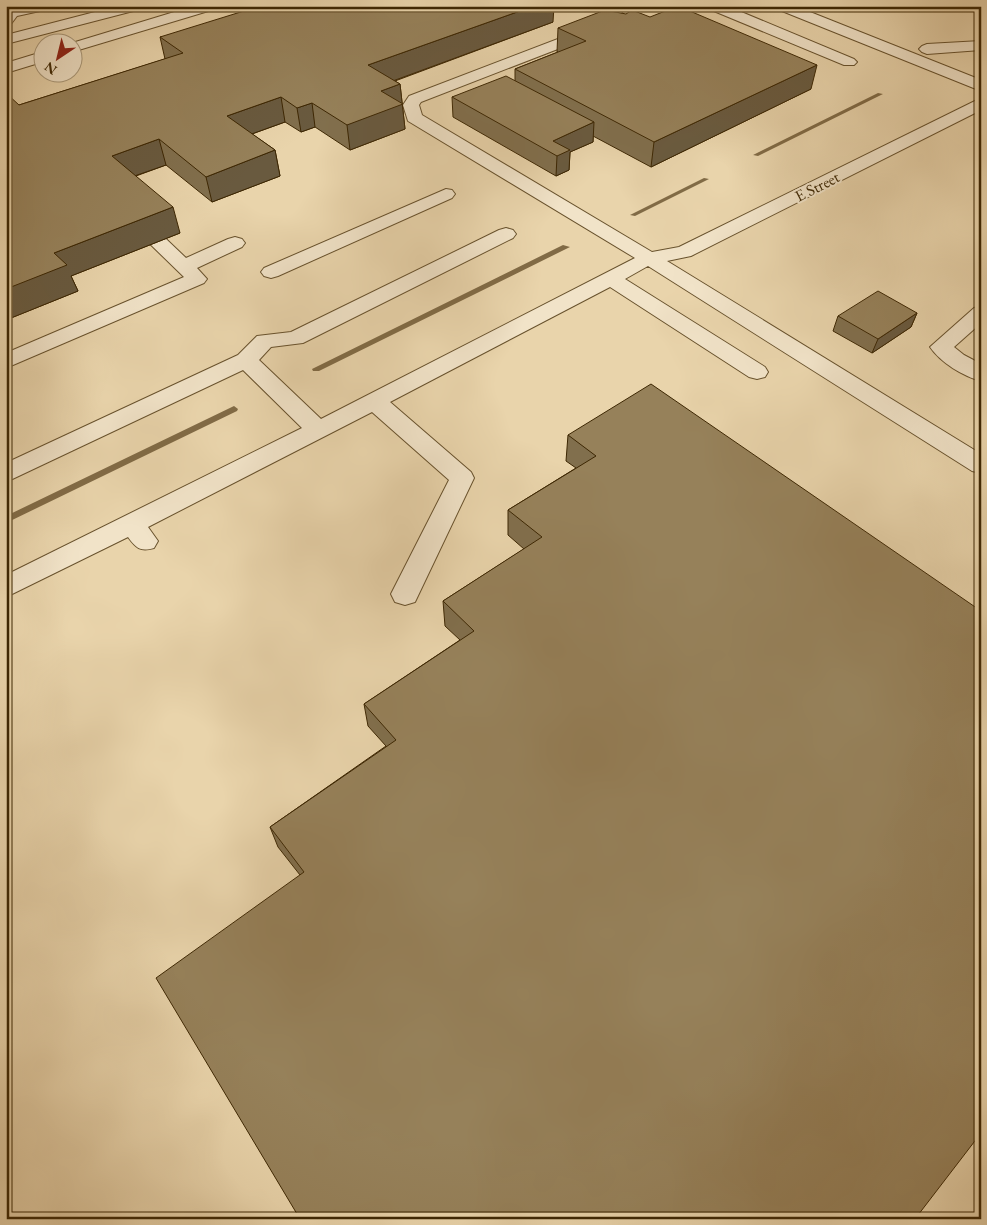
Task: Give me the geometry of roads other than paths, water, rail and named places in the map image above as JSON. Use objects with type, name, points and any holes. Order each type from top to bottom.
[{"type":"street","points":[[6,21],[12,13],[44,6]]},
{"type":"street","points":[[6,40],[136,6]]},
{"type":"street","points":[[82,45],[210,6]]},
{"type":"street","points":[[624,6],[617,9],[604,23],[588,32],[415,99],[411,106],[414,117],[649,258],[981,465]]},
{"type":"street","points":[[714,6],[849,62]]},
{"type":"street","points":[[782,6],[981,86]]},
{"type":"street","points":[[821,6],[981,71]]},
{"type":"street","points":[[926,49],[981,45]]},
{"type":"street","points":[[6,68],[32,60]]},
{"type":"street","name":"E Street","points":[[6,587],[62,573],[278,458],[318,430],[649,258],[684,252],[981,103]]},
{"type":"street","points":[[271,272],[446,194]]},
{"type":"street","points":[[6,473],[246,360],[265,341],[295,338],[506,234]]},
{"type":"street","points":[[6,361],[197,279],[158,242]]},
{"type":"street","points":[[184,266],[236,243]]},
{"type":"street","points":[[610,278],[757,372]]},
{"type":"street","points":[[981,312],[940,347],[956,360],[981,374]]},
{"type":"street","points":[[246,360],[318,430]]},
{"type":"street","points":[[374,401],[462,478],[405,594]]},
{"type":"waterway","points":[[756,155],[880,94]]},
{"type":"waterway","points":[[633,215],[706,179]]},
{"type":"waterway","points":[[316,369],[566,247]]},
{"type":"waterway","points":[[6,520],[234,409]]}]
